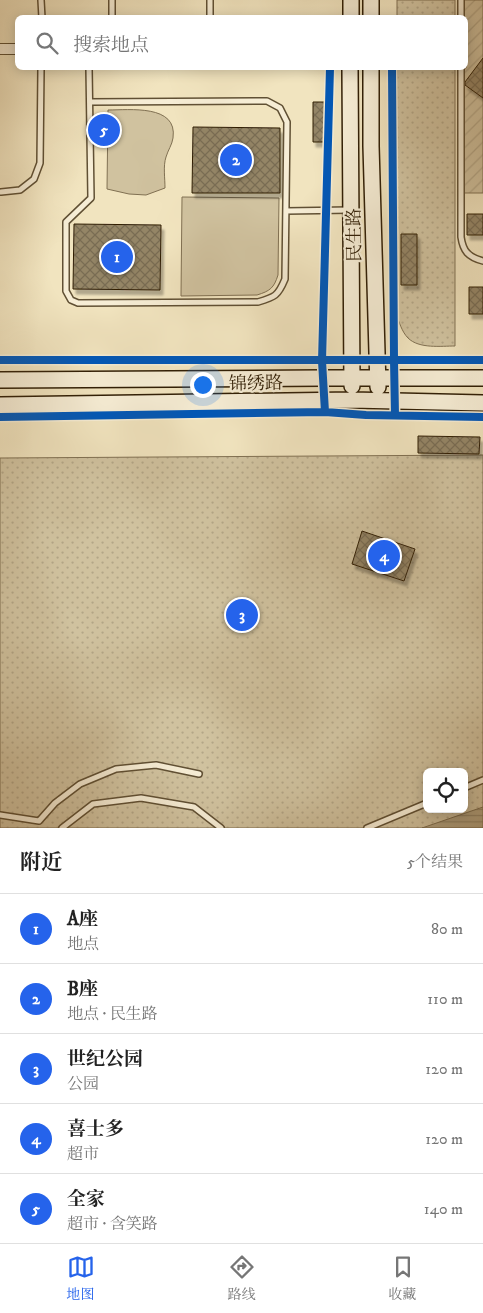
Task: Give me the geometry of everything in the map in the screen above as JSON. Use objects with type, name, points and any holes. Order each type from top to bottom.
[{"type":"main road","points":[[351,0],[351,15]]},
{"type":"main road","points":[[371,0],[371,15]]},
{"type":"main road","name":"民生路","points":[[350,70],[352,400]]},
{"type":"main road","name":"民生路","points":[[371,70],[371,146],[378,401]]},
{"type":"main road","name":"锦绣路","points":[[0,380],[483,378]]},
{"type":"main road","name":"锦绣路","points":[[0,405],[352,400],[483,402]]},
{"type":"street","points":[[0,49],[15,49]]},
{"type":"lane","points":[[42,0],[42,15]]},
{"type":"lane","points":[[112,0],[112,15]]},
{"type":"lane","points":[[210,0],[210,15]]},
{"type":"lane","points":[[461,0],[461,15]]},
{"type":"lane","points":[[1,192],[20,190],[34,178],[40,163],[41,70]]},
{"type":"lane","points":[[89,70],[90,198],[66,222],[66,292],[71,300],[78,303],[258,302],[272,298],[280,291],[285,279],[287,122],[280,108],[268,101],[90,102]]},
{"type":"lane","points":[[461,70],[462,248],[471,257],[483,261]]},
{"type":"lane","points":[[286,210],[351,210]]},
{"type":"lane","points":[[0,815],[39,821],[55,803],[80,784],[116,769],[156,765],[199,774]]},
{"type":"lane","points":[[468,786],[483,780]]},
{"type":"lane","points":[[62,828],[93,804],[141,798],[194,807],[221,828]]},
{"type":"lane","points":[[367,828],[423,805]]},
{"type":"shaded area","points":[[397,0],[455,0],[455,15],[397,15]]},
{"type":"shaded area","points":[[461,0],[483,0],[483,193],[461,193],[461,70],[468,70],[468,15],[461,15]]},
{"type":"shaded area","points":[[397,70],[455,70],[455,346],[430,346],[413,342],[404,333],[396,313]]},
{"type":"shaded area","points":[[108,110],[150,111],[168,119],[173,127],[173,138],[165,161],[165,188],[146,195],[129,194],[107,189]]},
{"type":"shaded area","points":[[182,197],[279,198],[278,275],[271,288],[257,295],[181,296]]},
{"type":"shaded area","points":[[483,455],[483,828],[0,828],[0,458]]},
{"type":"shaded area","points":[[483,807],[483,828],[422,828],[468,813]]},
{"type":"building","points":[[483,58],[483,98],[465,85],[465,82]]},
{"type":"building","points":[[313,102],[326,102],[326,142],[313,142]]},
{"type":"building","points":[[193,127],[280,128],[280,193],[192,193]]},
{"type":"building","points":[[467,214],[483,214],[483,235],[467,235]]},
{"type":"building","points":[[74,224],[161,225],[160,290],[73,289]]},
{"type":"building","points":[[401,234],[417,234],[417,285],[401,285]]},
{"type":"building","points":[[469,287],[483,287],[483,314],[469,314]]},
{"type":"building","points":[[418,436],[480,437],[479,454],[418,453]]},
{"type":"building","points":[[362,531],[415,549],[404,581],[352,564]]},
{"type":"cycle path","points":[[325,412],[322,361],[330,70]]},
{"type":"cycle path","points":[[392,70],[395,415]]},
{"type":"cycle path","points":[[0,360],[483,360]]},
{"type":"cycle path","points":[[0,417],[325,412],[366,415],[483,417]]},
{"type":"place","name":"全家","points":[[104,130]]},
{"type":"place","name":"B座","points":[[236,160]]},
{"type":"place","name":"A座","points":[[117,257]]},
{"type":"place","name":"喜士多","points":[[384,556]]},
{"type":"place","name":"世纪公园","points":[[242,615]]}]
